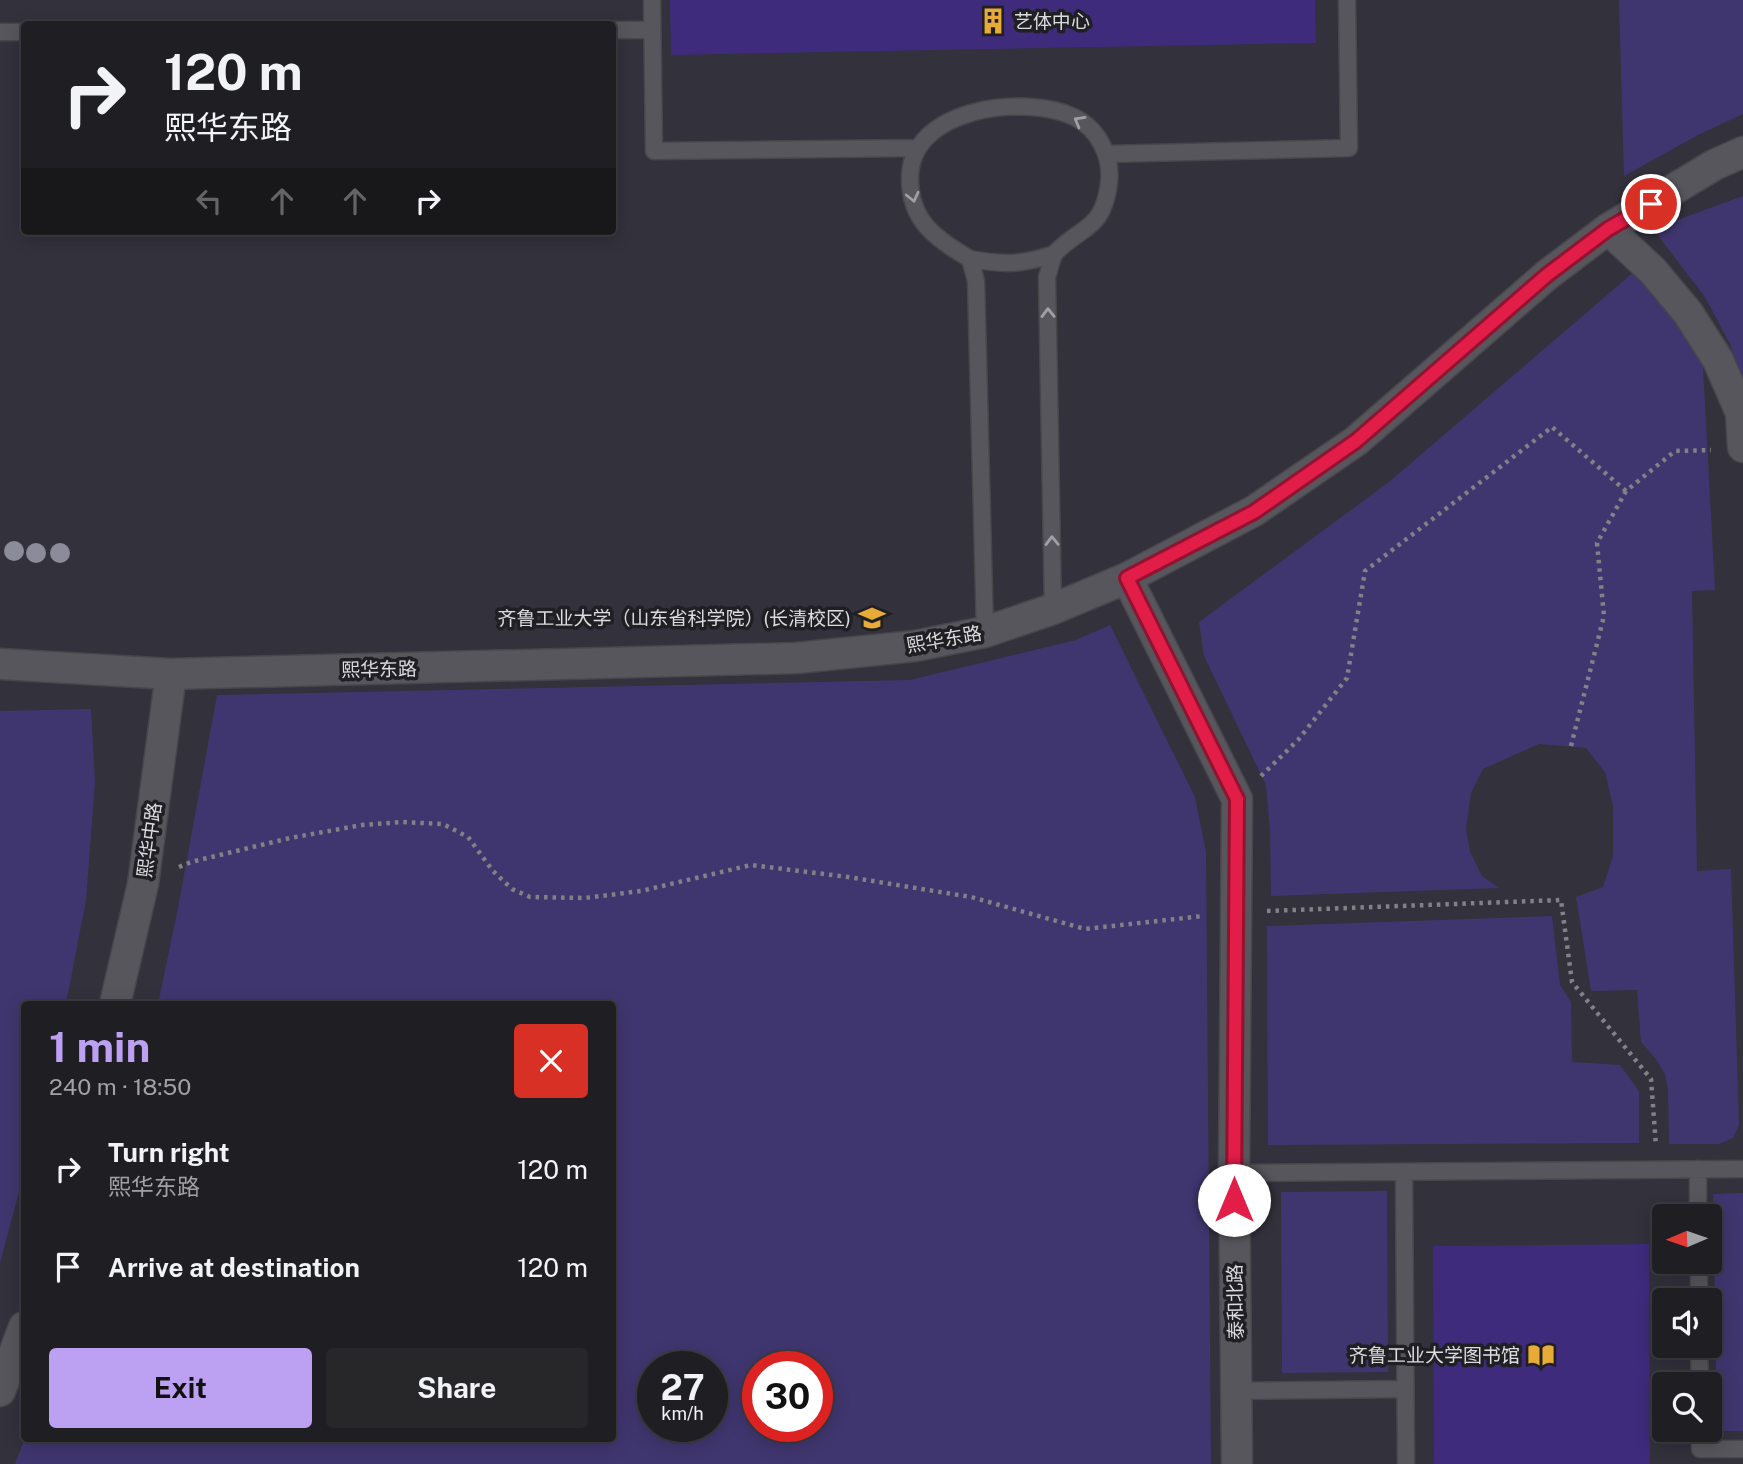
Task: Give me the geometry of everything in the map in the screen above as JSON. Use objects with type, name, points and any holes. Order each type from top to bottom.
[{"type":"street","name":"熙华东路","points":[[0,664],[171,674],[797,658],[915,646],[985,632],[1053,609],[1127,578],[1254,512],[1356,441],[1547,275],[1608,229],[1714,165],[1743,152]]},
{"type":"street","points":[[1608,229],[1662,281],[1688,313],[1718,360],[1741,413],[1729,448]]},
{"type":"street","name":"泰和北路","points":[[1127,578],[1237,799],[1234,1173],[1237,1464]]},
{"type":"street","name":"熙华中路","points":[[116,1001],[143,884],[171,674]]},
{"type":"street","points":[[0,1391],[21,1335]]},
{"type":"lane","points":[[652,0],[654,151],[917,148]]},
{"type":"lane","points":[[1106,154],[1349,148],[1347,0]]},
{"type":"lane","points":[[616,30],[652,30]]},
{"type":"lane","points":[[0,33],[21,32]]},
{"type":"lane","points":[[1027,107],[1074,117],[1092,129],[1104,146],[1106,154],[1110,181],[1105,205],[1092,225],[1054,254],[1026,263],[998,264],[970,259],[942,242],[919,219],[910,194],[910,169],[917,148],[932,132],[949,120],[977,110],[1027,107]]},
{"type":"lane","points":[[1053,609],[1048,277],[1054,254]]},
{"type":"lane","points":[[970,259],[976,281],[985,632]]},
{"type":"lane","points":[[1698,1169],[1698,1204]]},
{"type":"lane","points":[[1234,1173],[1743,1169]]},
{"type":"lane","points":[[1404,1172],[1406,1464]]},
{"type":"lane","points":[[1236,1391],[1405,1390]]},
{"type":"lane","points":[[1700,1442],[1700,1449],[1743,1449]]},
{"type":"path","points":[[1237,799],[1298,740],[1347,678],[1365,571],[1552,427],[1626,491]]},
{"type":"path","points":[[1571,746],[1604,616],[1597,543],[1626,491],[1675,451],[1729,448]]},
{"type":"path","points":[[143,884],[191,862],[290,838],[402,821],[443,824],[468,837],[512,889],[530,897],[585,898],[641,891],[751,864],[971,897],[1085,929],[1236,912],[1561,900],[1572,982],[1651,1079],[1658,1169]]},
{"type":"shaded area","name":"齐鲁工业大学（山东省科学院）(长清校区)","points":[[0,0],[1743,0],[1743,1464],[0,1464]]},
{"type":"shaded area","points":[[1619,0],[1743,0],[1743,114],[1698,135],[1624,176]]},
{"type":"shaded area","points":[[1743,196],[1743,382],[1730,344],[1705,297],[1653,229]]},
{"type":"shaded area","points":[[1635,271],[1702,349],[1715,590],[1692,591],[1697,871],[1731,869],[1739,1125],[1733,1138],[1719,1144],[1669,1144],[1665,1074],[1641,1042],[1637,990],[1591,991],[1576,897],[1603,887],[1613,856],[1613,806],[1605,772],[1586,748],[1539,744],[1483,769],[1471,793],[1466,829],[1470,852],[1482,876],[1499,888],[1271,896],[1266,785],[1204,656],[1199,622],[1389,482]]},
{"type":"shaded area","points":[[1110,625],[1195,797],[1206,852],[1211,1464],[15,1464],[23,1442],[616,1442],[616,1001],[159,1001],[217,695],[910,680],[1076,640]]},
{"type":"shaded area","points":[[91,709],[95,782],[86,900],[67,1001],[21,1001],[21,1184],[0,1263],[0,711]]},
{"type":"shaded area","points":[[1552,916],[1560,985],[1571,1002],[1572,1062],[1620,1065],[1639,1091],[1639,1143],[1268,1145],[1267,926]]},
{"type":"shaded area","points":[[1387,1191],[1388,1372],[1282,1373],[1281,1192]]},
{"type":"shaded area","points":[[1743,1193],[1743,1431],[1722,1431],[1722,1372],[1716,1372],[1716,1358],[1722,1358],[1722,1288],[1715,1288],[1714,1274],[1722,1274],[1722,1204],[1713,1204],[1713,1194]]},
{"type":"building","name":"艺体中心","points":[[670,0],[1315,0],[1316,43],[671,55]]},
{"type":"building","name":"齐鲁工业大学图书馆","points":[[1649,1244],[1650,1464],[1434,1464],[1433,1246]]},
{"type":"place","name":"艺体中心","points":[[993,21]]},
{"type":"place","name":"齐鲁工业大学（山东省科学院）(长清校区)","points":[[872,618]]},
{"type":"place","name":"齐鲁工业大学图书馆","points":[[1541,1355]]},
{"type":"route","points":[[1234,1200],[1237,799],[1127,578],[1254,512],[1356,441],[1547,275],[1608,229],[1651,204]]}]
